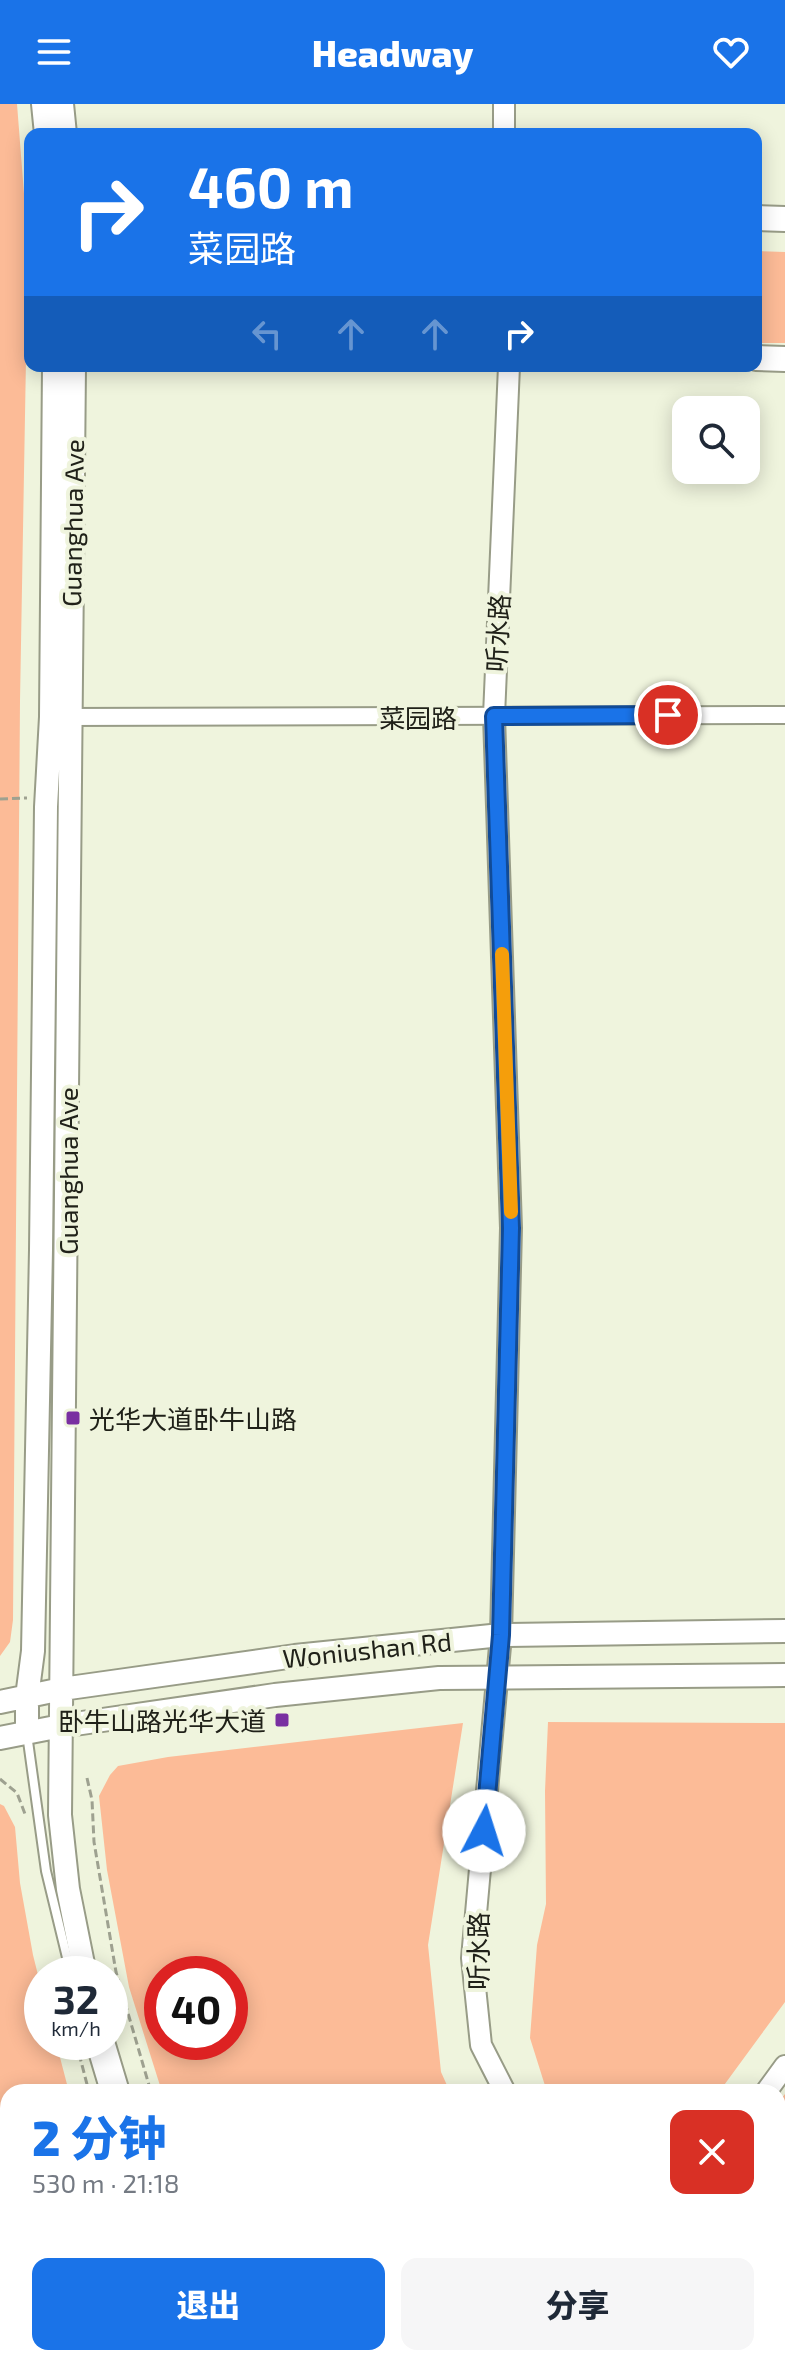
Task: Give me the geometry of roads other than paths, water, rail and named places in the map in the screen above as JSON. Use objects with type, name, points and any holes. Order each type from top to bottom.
[{"type":"main road","points":[[43,104],[45,128]]},
{"type":"main road","points":[[62,104],[64,128]]},
{"type":"main road","points":[[762,218],[785,219]]},
{"type":"main road","points":[[762,358],[785,359]]},
{"type":"main road","name":"Guanghua Ave","points":[[54,372],[60,717],[60,1815],[68,1889],[81,1956]]},
{"type":"main road","name":"Guanghua Ave","points":[[27,1733],[27,1697],[33,1651],[41,1266],[46,807],[60,717],[74,372]]},
{"type":"main road","name":"Woniushan Rd","points":[[0,1702],[62,1689],[295,1656],[501,1635],[785,1631]]},
{"type":"main road","points":[[0,1738],[61,1726],[275,1695],[439,1678],[785,1675]]},
{"type":"main road","points":[[108,2060],[116,2084]]},
{"type":"street","points":[[504,104],[504,128]]},
{"type":"street","name":"听水路","points":[[501,2084],[481,2045],[472,1958],[501,1635],[511,1228],[494,716],[509,372]]},
{"type":"street","name":"菜园路","points":[[60,717],[785,715]]},
{"type":"street","points":[[772,2084],[785,2066]]},
{"type":"lane","points":[[27,1733],[46,1871],[67,1956]]},
{"type":"lane","points":[[95,2060],[103,2084]]},
{"type":"place","name":"光华大道卧牛山路","points":[[73,1418]]},
{"type":"place","name":"卧牛山路光华大道","points":[[282,1720]]}]
